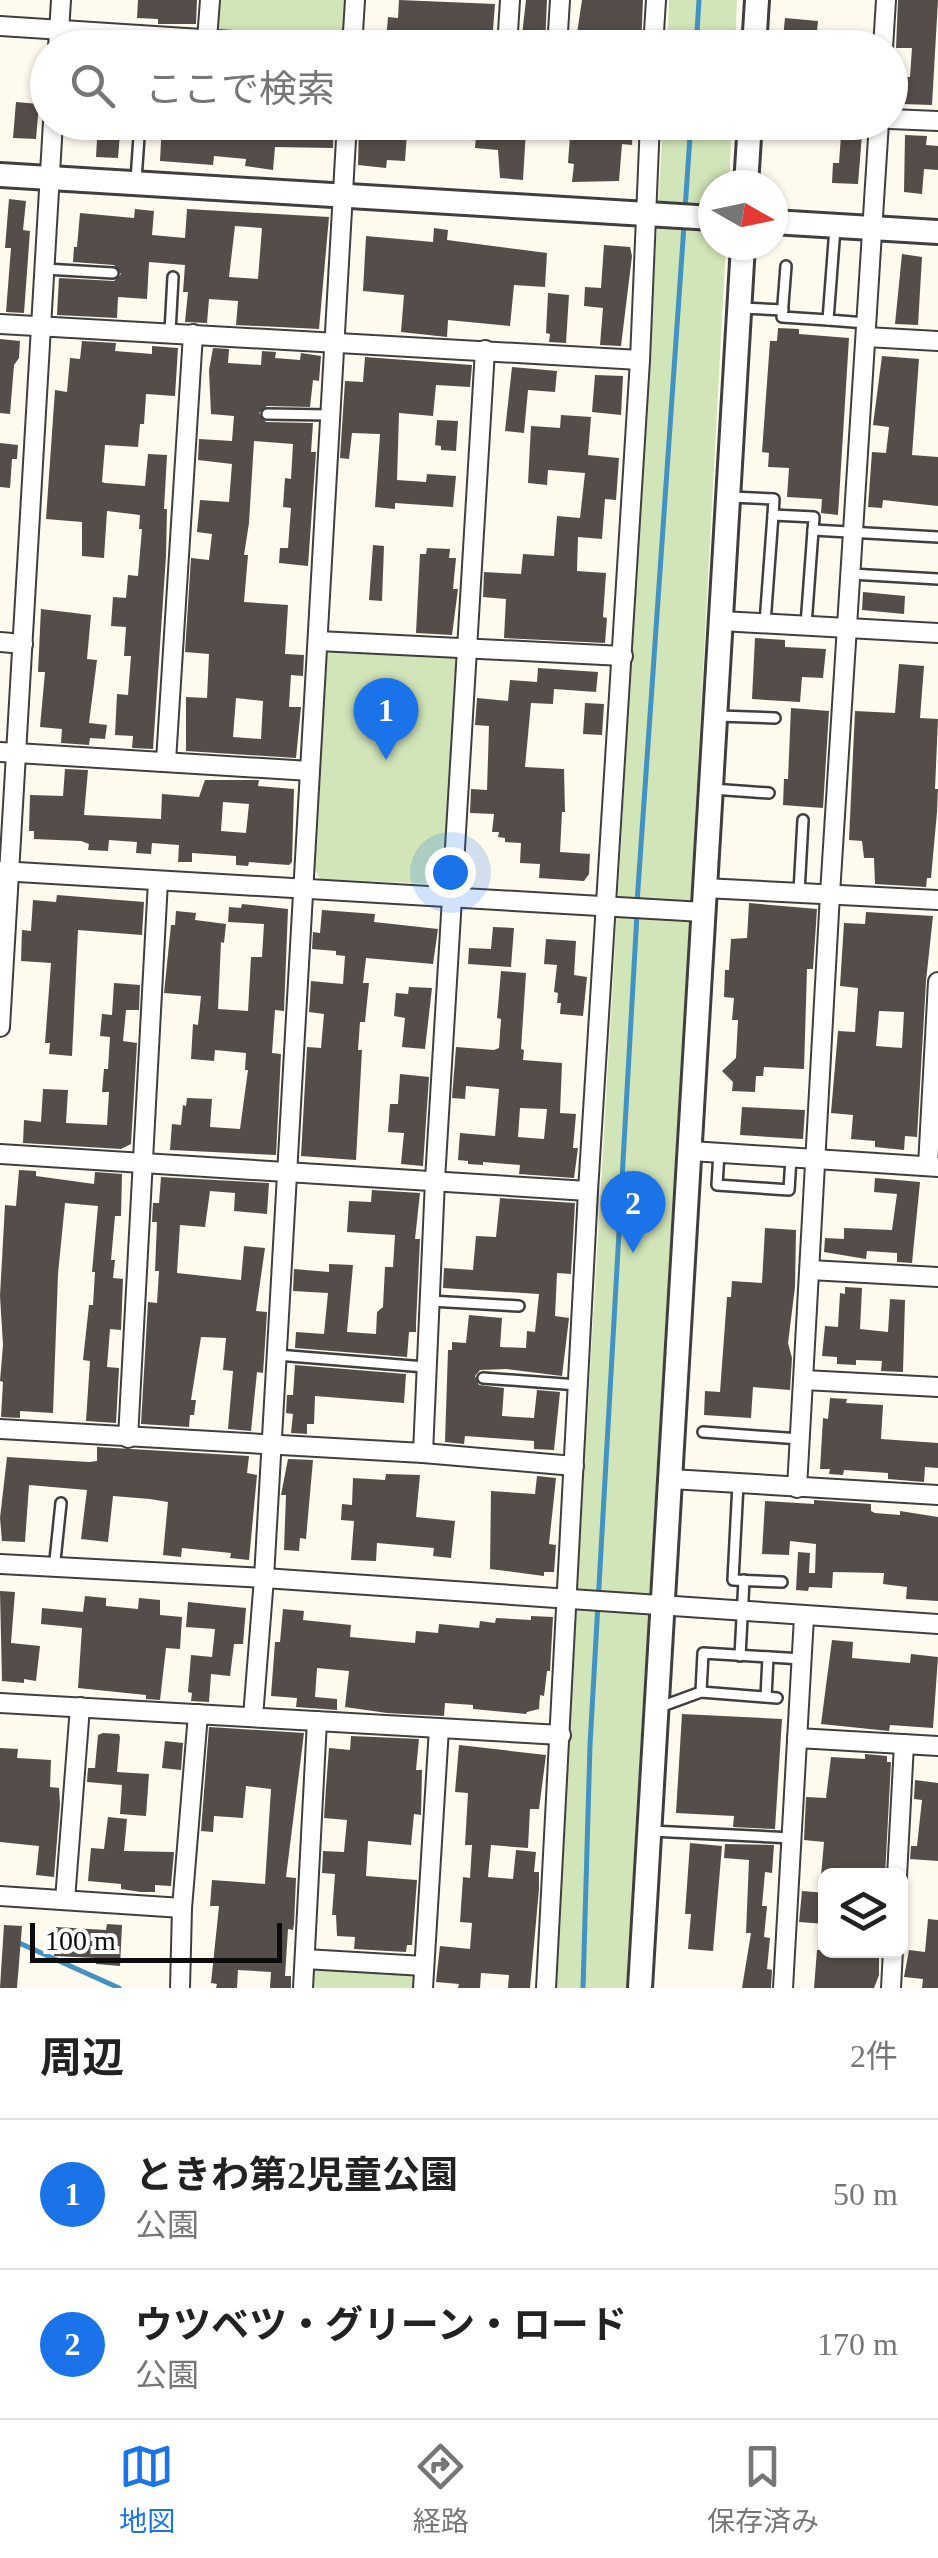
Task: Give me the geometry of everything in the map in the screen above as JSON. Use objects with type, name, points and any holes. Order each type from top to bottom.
[{"type":"street","points":[[59,30],[61,0]]},
{"type":"street","points":[[208,30],[210,0]]},
{"type":"street","points":[[353,30],[355,0]]},
{"type":"street","points":[[508,30],[510,0]]},
{"type":"street","points":[[558,30],[560,0]]},
{"type":"street","points":[[654,30],[656,0]]},
{"type":"street","points":[[755,30],[757,0]]},
{"type":"street","points":[[884,30],[886,0]]},
{"type":"street","points":[[0,26],[30,33]]},
{"type":"street","points":[[908,120],[938,121]]},
{"type":"street","points":[[0,1027],[8,753],[23,644],[52,140]]},
{"type":"street","points":[[253,1717],[346,140]]},
{"type":"street","points":[[546,1988],[650,140]]},
{"type":"street","points":[[747,170],[749,140]]},
{"type":"street","points":[[797,1488],[878,140]]},
{"type":"street","points":[[0,175],[698,217]]},
{"type":"street","points":[[788,223],[938,232]]},
{"type":"street","points":[[640,1988],[742,260]]},
{"type":"street","points":[[0,324],[640,360]]},
{"type":"street","points":[[866,330],[938,342]]},
{"type":"street","points":[[166,761],[192,334]]},
{"type":"street","points":[[422,1454],[485,350]]},
{"type":"street","points":[[721,621],[938,633]]},
{"type":"street","points":[[318,641],[623,656]]},
{"type":"street","points":[[0,642],[23,644]]},
{"type":"street","points":[[8,753],[310,770]]},
{"type":"street","points":[[4,871],[702,912]]},
{"type":"street","points":[[128,1438],[158,880]]},
{"type":"street","points":[[704,888],[938,900]]},
{"type":"street","points":[[691,1151],[933,1167],[938,982]]},
{"type":"street","points":[[0,1154],[588,1191]]},
{"type":"street","points":[[810,1270],[938,1276]]},
{"type":"street","points":[[804,1380],[938,1387]]},
{"type":"street","points":[[0,1430],[574,1466]]},
{"type":"street","points":[[671,1479],[938,1495]]},
{"type":"street","points":[[0,1564],[938,1624]]},
{"type":"street","points":[[783,1988],[804,1617]]},
{"type":"street","points":[[0,1703],[561,1734]]},
{"type":"street","points":[[65,1900],[80,1707]]},
{"type":"street","points":[[180,1988],[182,1908],[198,1714]]},
{"type":"street","points":[[303,1988],[317,1721]]},
{"type":"street","points":[[423,1988],[438,1728]]},
{"type":"street","points":[[797,1738],[938,1746]]},
{"type":"street","points":[[897,1868],[904,1744]]},
{"type":"street","points":[[0,1896],[182,1908]]},
{"type":"street","points":[[891,1988],[893,1958]]},
{"type":"street","points":[[305,1960],[424,1966]]},
{"type":"lane","points":[[136,183],[139,140]]},
{"type":"lane","points":[[828,320],[835,226]]},
{"type":"lane","points":[[786,266],[782,316],[828,320],[866,330]]},
{"type":"lane","points":[[45,269],[114,273]]},
{"type":"lane","points":[[170,332],[173,277]]},
{"type":"lane","points":[[740,308],[783,310]]},
{"type":"lane","points":[[267,414],[330,416]]},
{"type":"lane","points":[[728,496],[774,499],[765,623]]},
{"type":"lane","points":[[774,515],[814,517],[806,625]]},
{"type":"lane","points":[[813,530],[938,537]]},
{"type":"lane","points":[[850,574],[938,580]]},
{"type":"lane","points":[[715,716],[775,718]]},
{"type":"lane","points":[[710,789],[769,793]]},
{"type":"lane","points":[[799,893],[804,820]]},
{"type":"lane","points":[[719,1153],[717,1184],[789,1190],[792,1158]]},
{"type":"lane","points":[[430,1300],[519,1306]]},
{"type":"lane","points":[[276,1355],[426,1368]]},
{"type":"lane","points":[[483,1378],[578,1385]]},
{"type":"lane","points":[[703,1432],[800,1439]]},
{"type":"lane","points":[[738,1484],[733,1580],[782,1582]]},
{"type":"lane","points":[[54,1570],[60,1503]]},
{"type":"lane","points":[[740,1656],[744,1580]]},
{"type":"lane","points":[[700,1692],[703,1653],[802,1659]]},
{"type":"lane","points":[[766,1697],[768,1657]]},
{"type":"lane","points":[[658,1708],[700,1692],[777,1698]]},
{"type":"lane","points":[[651,1831],[792,1838]]},
{"type":"green space","points":[[215,0],[346,0],[344,30],[213,30]]},
{"type":"green space","points":[[669,0],[737,0],[736,30],[668,30]]},
{"type":"green space","points":[[662,140],[731,140],[730,170],[698,170],[698,260],[725,260],[626,1988],[554,1988]]},
{"type":"green space","points":[[323,650],[461,656],[445,875],[438,884],[320,879],[312,864]]},
{"type":"green space","points":[[316,1968],[416,1973],[415,1988],[308,1988],[308,1975]]},
{"type":"building","points":[[138,0],[197,0],[196,24],[158,24],[158,19],[137,18]]},
{"type":"building","points":[[399,0],[495,4],[493,30],[387,30],[388,17],[398,18]]},
{"type":"building","points":[[526,0],[547,0],[546,30],[523,30]]},
{"type":"building","points":[[582,0],[643,0],[642,30],[578,30]]},
{"type":"building","points":[[898,0],[938,0],[932,105],[908,104],[912,48],[908,48],[908,30],[897,30]]},
{"type":"building","points":[[785,18],[818,21],[817,30],[784,30]]},
{"type":"building","points":[[16,102],[30,103],[30,139],[13,138]]},
{"type":"building","points":[[908,135],[927,136],[926,145],[938,146],[938,170],[924,169],[922,194],[904,192],[905,140]]},
{"type":"building","points":[[97,140],[120,140],[118,158],[96,157]]},
{"type":"building","points":[[161,140],[333,140],[333,148],[275,147],[273,170],[245,166],[246,159],[214,156],[213,165],[160,161]]},
{"type":"building","points":[[359,140],[406,140],[405,161],[387,160],[386,168],[358,165]]},
{"type":"building","points":[[476,140],[525,140],[523,180],[500,178],[498,150],[475,148]]},
{"type":"building","points":[[570,140],[632,140],[632,145],[622,144],[619,181],[572,182],[574,164],[568,163]]},
{"type":"building","points":[[841,140],[862,140],[858,184],[832,183],[833,163],[839,163]]},
{"type":"building","points":[[9,199],[26,201],[23,230],[30,231],[24,313],[6,312],[11,248],[5,248]]},
{"type":"building","points":[[135,209],[154,211],[152,235],[185,238],[187,209],[329,217],[319,329],[236,325],[238,301],[209,299],[207,323],[185,322],[185,265],[149,262],[147,299],[118,297],[117,318],[57,315],[59,278],[114,281],[121,274],[114,265],[73,262],[80,213],[134,218]],"holes":[[[235,226],[262,228],[258,279],[229,277]]]},
{"type":"building","points":[[434,228],[448,230],[447,240],[547,253],[545,287],[514,285],[510,326],[448,320],[447,337],[401,332],[404,295],[363,291],[366,236],[433,242]]},
{"type":"building","points":[[604,245],[630,247],[632,256],[621,346],[600,345],[603,308],[584,306],[585,287],[601,288]]},
{"type":"building","points":[[902,254],[922,257],[918,325],[895,324]]},
{"type":"building","points":[[548,293],[569,295],[566,343],[549,342]]},
{"type":"building","points":[[778,328],[799,329],[799,334],[849,338],[838,515],[821,513],[822,499],[787,497],[789,468],[768,467],[769,453],[762,452],[770,341],[777,341]]},
{"type":"building","points":[[0,339],[20,341],[10,414],[0,413]]},
{"type":"building","points":[[82,341],[116,343],[115,351],[152,354],[152,346],[178,348],[175,396],[146,394],[138,447],[105,445],[102,482],[145,486],[148,454],[167,455],[166,556],[153,749],[132,748],[133,736],[115,735],[117,694],[128,695],[131,656],[124,656],[126,627],[111,626],[113,597],[126,598],[128,575],[138,576],[140,515],[107,511],[104,558],[82,556],[82,522],[46,519],[55,390],[67,392],[70,358],[80,359]]},
{"type":"building","points":[[213,348],[229,349],[228,363],[261,365],[262,351],[276,352],[275,358],[300,360],[301,353],[321,356],[319,381],[313,380],[310,407],[267,406],[259,413],[266,422],[313,423],[311,452],[316,452],[308,566],[279,563],[280,548],[288,548],[291,508],[283,507],[285,478],[291,479],[293,444],[254,441],[244,555],[248,555],[244,602],[288,605],[285,654],[304,655],[303,676],[291,675],[289,707],[301,707],[296,758],[186,751],[186,697],[207,698],[209,654],[185,652],[191,558],[209,560],[212,534],[197,532],[200,500],[229,502],[232,464],[198,460],[199,439],[232,441],[234,416],[211,414],[209,370]],"holes":[[[236,698],[263,701],[261,739],[233,737]]]},
{"type":"building","points":[[882,356],[919,359],[912,455],[938,457],[938,506],[883,500],[882,508],[868,507],[872,452],[886,453],[889,427],[873,425]]},
{"type":"building","points":[[365,357],[472,365],[470,387],[436,385],[433,416],[399,413],[397,480],[426,482],[427,474],[456,476],[453,507],[395,503],[395,509],[375,507],[380,434],[352,433],[349,459],[340,458],[345,381],[363,382]]},
{"type":"building","points":[[512,367],[557,371],[555,392],[528,390],[524,433],[505,431]]},
{"type":"building","points":[[595,375],[623,376],[621,415],[592,412]]},
{"type":"building","points":[[561,415],[591,417],[588,455],[619,458],[616,500],[605,499],[602,539],[578,537],[577,571],[606,573],[605,643],[504,638],[506,599],[483,597],[484,572],[521,574],[523,554],[554,556],[557,516],[580,518],[585,473],[548,470],[547,485],[528,483],[531,426],[560,428]]},
{"type":"building","points":[[437,420],[458,421],[456,451],[441,450],[441,446],[435,445]]},
{"type":"building","points":[[0,443],[18,445],[17,459],[12,459],[10,488],[0,487]]},
{"type":"building","points":[[373,545],[384,546],[382,601],[369,600]]},
{"type":"building","points":[[427,548],[450,549],[449,558],[456,558],[453,589],[458,589],[452,635],[416,633],[420,554],[426,554]]},
{"type":"building","points":[[863,592],[905,596],[904,614],[862,610]]},
{"type":"building","points":[[41,609],[91,615],[87,659],[97,660],[89,723],[107,725],[105,739],[90,738],[89,745],[61,743],[62,729],[40,727],[45,672],[38,672]]},
{"type":"building","points":[[755,638],[785,640],[785,647],[826,649],[823,678],[802,677],[800,702],[752,699]]},
{"type":"building","points":[[899,664],[924,666],[920,718],[938,719],[937,812],[931,878],[927,878],[926,887],[875,884],[874,858],[864,858],[862,841],[849,840],[855,711],[895,713]]},
{"type":"building","points":[[538,668],[598,672],[596,692],[554,689],[553,704],[531,703],[525,767],[564,769],[565,812],[560,852],[590,854],[589,874],[584,881],[539,878],[540,864],[520,863],[521,843],[505,842],[505,838],[498,837],[499,832],[492,832],[494,814],[470,813],[471,789],[487,790],[489,726],[475,725],[477,698],[508,701],[510,680],[537,682]]},
{"type":"building","points":[[585,703],[604,704],[602,735],[583,734]]},
{"type":"building","points":[[791,708],[829,711],[823,808],[783,805]]},
{"type":"building","points":[[65,769],[88,770],[84,815],[161,819],[162,794],[199,797],[205,780],[259,780],[258,786],[294,789],[292,862],[236,865],[236,856],[192,853],[192,862],[178,862],[179,845],[152,843],[151,854],[136,853],[137,842],[109,840],[108,851],[88,850],[89,844],[81,841],[34,839],[34,831],[29,831],[30,795],[63,796]],"holes":[[[223,802],[249,804],[246,833],[221,831]]]},
{"type":"building","points":[[57,895],[144,902],[142,935],[78,930],[72,1056],[49,1054],[50,1043],[45,1043],[51,963],[21,961],[22,930],[31,931],[33,900],[56,902]]},
{"type":"building","points":[[749,903],[817,909],[813,969],[807,969],[804,1069],[764,1067],[763,1076],[756,1076],[755,1092],[732,1091],[733,1082],[722,1071],[736,1058],[738,1020],[732,1020],[734,998],[724,997],[725,970],[729,970],[731,939],[747,938]]},
{"type":"building","points":[[242,904],[288,909],[284,1011],[275,1010],[272,1053],[281,1054],[276,1155],[170,1150],[172,1124],[181,1125],[187,1098],[212,1099],[210,1127],[240,1129],[248,1070],[246,1053],[215,1050],[214,1061],[191,1059],[193,1024],[198,1025],[201,996],[164,993],[171,925],[175,925],[176,911],[196,913],[195,920],[226,924],[224,943],[221,942],[218,1009],[248,1011],[251,957],[262,957],[264,924],[228,922],[229,907],[241,908]]},
{"type":"building","points":[[322,910],[375,914],[374,922],[438,929],[433,964],[366,958],[363,983],[369,983],[365,1022],[360,1022],[356,1160],[301,1156],[307,1047],[321,1048],[324,1014],[309,1012],[311,981],[343,984],[345,956],[336,955],[336,951],[312,949],[313,932],[320,933]]},
{"type":"building","points":[[866,912],[933,916],[917,1137],[905,1136],[904,1150],[851,1139],[853,1115],[831,1113],[838,1031],[855,1032],[858,988],[840,986],[844,923],[865,924]],"holes":[[[879,1011],[904,1012],[902,1048],[876,1046]]]},
{"type":"building","points":[[493,927],[514,928],[511,967],[468,964],[469,948],[491,949]]},
{"type":"building","points":[[546,939],[576,941],[574,975],[587,977],[583,1016],[560,1014],[561,1003],[557,1003],[558,993],[554,992],[557,965],[544,964]]},
{"type":"building","points":[[501,971],[526,973],[523,1060],[562,1063],[560,1113],[576,1114],[573,1148],[578,1148],[574,1178],[519,1174],[520,1165],[468,1164],[458,1160],[460,1133],[495,1136],[499,1089],[466,1086],[465,1099],[452,1098],[456,1047],[499,1048],[501,1019],[497,1018]],"holes":[[[520,1108],[547,1109],[544,1139],[518,1137]]]},
{"type":"building","points":[[114,983],[140,985],[139,1010],[126,1010],[123,1041],[137,1043],[131,1144],[121,1149],[23,1143],[24,1120],[41,1122],[43,1089],[68,1090],[66,1123],[107,1125],[109,1092],[102,1092],[110,1037],[100,1036],[102,1014],[112,1015]]},
{"type":"building","points":[[409,987],[432,988],[425,1049],[402,1047],[405,1018],[394,1016],[396,993],[408,994]]},
{"type":"building","points":[[400,1074],[429,1077],[423,1166],[401,1164],[404,1133],[388,1132],[390,1104],[398,1104]]},
{"type":"building","points":[[742,1107],[805,1110],[803,1139],[740,1135]]},
{"type":"building","points":[[19,1170],[94,1184],[95,1172],[122,1174],[121,1216],[115,1216],[111,1260],[115,1260],[113,1278],[123,1279],[121,1330],[110,1329],[107,1367],[119,1368],[116,1423],[86,1421],[90,1361],[83,1360],[89,1305],[93,1305],[98,1206],[65,1203],[53,1413],[20,1411],[20,1418],[1,1417],[0,1296],[5,1205],[16,1206]]},
{"type":"building","points":[[161,1177],[269,1183],[267,1214],[234,1211],[235,1193],[210,1191],[205,1227],[180,1225],[177,1273],[241,1280],[244,1246],[265,1248],[256,1311],[267,1312],[263,1373],[257,1372],[251,1431],[228,1429],[233,1371],[223,1370],[226,1338],[201,1337],[191,1400],[196,1400],[194,1415],[190,1415],[189,1427],[141,1424],[148,1302],[157,1303],[157,1222],[152,1222],[153,1203],[159,1203]]},
{"type":"building","points":[[875,1178],[920,1182],[912,1263],[897,1262],[897,1253],[867,1251],[866,1259],[824,1252],[825,1238],[844,1239],[844,1228],[892,1230],[897,1194],[874,1192]]},
{"type":"building","points":[[372,1190],[420,1193],[415,1239],[420,1239],[416,1332],[409,1332],[407,1357],[295,1348],[296,1332],[324,1334],[328,1293],[293,1291],[294,1269],[329,1272],[329,1264],[353,1265],[347,1332],[376,1334],[377,1312],[383,1307],[385,1267],[393,1267],[395,1235],[347,1232],[349,1201],[371,1202]]},
{"type":"building","points":[[500,1198],[575,1203],[571,1274],[557,1273],[555,1316],[569,1318],[562,1376],[506,1369],[480,1370],[475,1376],[479,1385],[504,1388],[502,1416],[534,1418],[537,1390],[560,1392],[554,1450],[534,1449],[534,1441],[465,1436],[464,1444],[445,1442],[448,1350],[452,1350],[452,1342],[466,1343],[469,1315],[502,1318],[500,1347],[526,1348],[527,1331],[535,1332],[539,1294],[443,1288],[444,1268],[473,1270],[476,1236],[496,1237]]},
{"type":"building","points":[[765,1228],[796,1230],[795,1287],[788,1343],[792,1358],[790,1390],[753,1387],[751,1418],[704,1415],[705,1391],[720,1392],[727,1297],[731,1297],[732,1281],[762,1283]]},
{"type":"building","points":[[845,1287],[862,1288],[860,1329],[888,1332],[890,1299],[905,1300],[903,1372],[881,1371],[882,1361],[837,1364],[837,1357],[822,1356],[825,1326],[838,1327],[840,1293],[845,1294]]},
{"type":"building","points":[[295,1365],[406,1374],[404,1403],[315,1396],[314,1424],[307,1424],[307,1434],[291,1433],[293,1414],[286,1413],[287,1395],[293,1395]]},
{"type":"building","points":[[830,1398],[883,1405],[881,1439],[938,1443],[938,1468],[925,1467],[924,1482],[888,1479],[888,1473],[844,1470],[843,1475],[820,1469],[823,1418],[828,1419]]},
{"type":"building","points":[[97,1447],[249,1456],[247,1473],[257,1475],[249,1560],[230,1558],[231,1553],[182,1548],[181,1557],[163,1555],[168,1502],[150,1499],[113,1496],[108,1542],[81,1539],[87,1490],[29,1485],[25,1542],[2,1541],[0,1518],[7,1457],[89,1462],[97,1461]]},
{"type":"building","points":[[288,1459],[313,1460],[306,1539],[300,1538],[299,1551],[284,1550],[286,1495],[281,1495]]},
{"type":"building","points":[[386,1474],[420,1475],[416,1517],[455,1521],[451,1558],[433,1556],[434,1548],[377,1543],[376,1561],[351,1560],[354,1521],[341,1520],[342,1504],[352,1505],[353,1478],[385,1480]]},
{"type":"building","points":[[537,1476],[556,1478],[549,1544],[556,1545],[554,1572],[544,1572],[544,1576],[490,1569],[491,1491],[535,1494]]},
{"type":"building","points":[[814,1500],[871,1504],[875,1513],[900,1515],[900,1511],[938,1517],[938,1601],[906,1599],[907,1587],[883,1584],[884,1573],[833,1572],[832,1588],[796,1590],[798,1552],[810,1553],[809,1573],[815,1573],[816,1544],[790,1541],[789,1555],[762,1554],[765,1501],[814,1504]]},
{"type":"building","points":[[0,1591],[15,1592],[11,1643],[40,1646],[36,1681],[2,1681]]},
{"type":"building","points":[[85,1596],[106,1598],[106,1606],[138,1609],[139,1598],[160,1600],[160,1615],[182,1617],[180,1649],[166,1648],[160,1700],[78,1688],[82,1628],[41,1624],[42,1608],[83,1612]]},
{"type":"building","points":[[188,1602],[246,1608],[243,1644],[234,1644],[230,1676],[211,1674],[209,1702],[191,1701],[191,1655],[212,1657],[215,1629],[186,1627]]},
{"type":"building","points":[[283,1609],[304,1611],[303,1620],[351,1625],[350,1637],[415,1643],[416,1631],[438,1633],[439,1624],[479,1628],[480,1621],[495,1623],[496,1618],[553,1617],[550,1671],[544,1696],[540,1695],[539,1709],[526,1714],[445,1703],[444,1716],[387,1713],[345,1707],[349,1671],[317,1668],[315,1697],[337,1699],[337,1710],[296,1707],[297,1698],[271,1696],[275,1642],[280,1642]]},
{"type":"building","points":[[832,1640],[853,1642],[852,1658],[910,1663],[911,1654],[938,1657],[933,1728],[890,1725],[889,1731],[821,1724]]},
{"type":"building","points":[[682,1714],[782,1719],[775,1829],[733,1827],[734,1816],[676,1813]]},
{"type":"building","points":[[209,1727],[304,1733],[286,1877],[296,1878],[294,1924],[293,1930],[288,1929],[285,1976],[291,1976],[291,1988],[270,1988],[271,1972],[238,1970],[237,1988],[216,1988],[217,1984],[211,1983],[219,1906],[210,1906],[212,1880],[265,1884],[271,1789],[246,1786],[243,1818],[214,1816],[213,1832],[201,1831]]},
{"type":"building","points":[[119,1734],[117,1772],[149,1774],[146,1816],[120,1814],[122,1785],[87,1782],[88,1768],[95,1768],[98,1735]]},
{"type":"building","points":[[351,1736],[419,1739],[416,1770],[422,1770],[421,1815],[414,1814],[411,1845],[368,1841],[366,1876],[417,1880],[412,1945],[407,1945],[406,1952],[354,1949],[355,1937],[337,1936],[336,1915],[332,1915],[335,1874],[322,1873],[323,1851],[344,1852],[347,1820],[324,1818],[326,1787],[329,1748],[350,1750]]},
{"type":"building","points":[[165,1741],[183,1743],[181,1770],[162,1768]]},
{"type":"building","points":[[459,1745],[546,1755],[539,1809],[530,1809],[528,1848],[491,1845],[488,1877],[513,1879],[516,1850],[536,1852],[534,1872],[539,1872],[539,1889],[530,1988],[508,1988],[509,1975],[481,1973],[480,1988],[436,1982],[440,1946],[470,1949],[472,1923],[460,1922],[463,1877],[470,1878],[472,1845],[465,1845],[468,1793],[455,1792]]},
{"type":"building","points":[[0,1748],[18,1749],[17,1758],[51,1760],[50,1787],[59,1788],[60,1804],[54,1877],[36,1875],[39,1846],[0,1842]]},
{"type":"building","points":[[865,1754],[887,1756],[887,1762],[891,1762],[885,1868],[822,1868],[824,1842],[804,1840],[806,1797],[826,1798],[831,1757],[865,1759]]},
{"type":"building","points":[[915,1780],[938,1783],[938,1861],[910,1859],[911,1846],[917,1846],[922,1800],[914,1799]]},
{"type":"building","points":[[108,1817],[127,1819],[124,1851],[174,1852],[171,1886],[155,1885],[155,1892],[141,1892],[121,1889],[121,1884],[88,1881],[91,1848],[104,1849]]},
{"type":"building","points":[[690,1843],[722,1846],[713,1951],[688,1949],[691,1914],[685,1914]]},
{"type":"building","points":[[725,1844],[774,1845],[772,1873],[765,1872],[762,1906],[767,1906],[764,1937],[770,1938],[767,1969],[772,1970],[771,1988],[742,1988],[751,1933],[746,1933],[749,1860],[724,1858]]},
{"type":"building","points":[[802,1891],[818,1892],[818,1923],[799,1922]]},
{"type":"building","points":[[928,1919],[938,1920],[938,1988],[922,1988],[923,1979],[904,1977],[909,1950],[925,1952]]},
{"type":"building","points":[[107,1924],[122,1925],[120,1966],[96,1964],[96,1958],[54,1956],[56,1927],[106,1930]]},
{"type":"building","points":[[4,1925],[22,1926],[17,1988],[0,1988]]},
{"type":"building","points":[[817,1950],[818,1958],[879,1958],[874,1988],[814,1988]]},
{"type":"waterway","points":[[697,30],[699,0]]},
{"type":"waterway","points":[[685,209],[690,140]]},
{"type":"waterway","points":[[637,903],[684,225]]},
{"type":"waterway","points":[[583,1988],[590,1745],[637,914]]},
{"type":"waterway","points":[[17,1942],[119,1988]]},
{"type":"place","name":"ときわ第2児童公園","points":[[386,760]]},
{"type":"place","name":"ウツベツ・グリーン・ロード","points":[[633,1253]]}]
